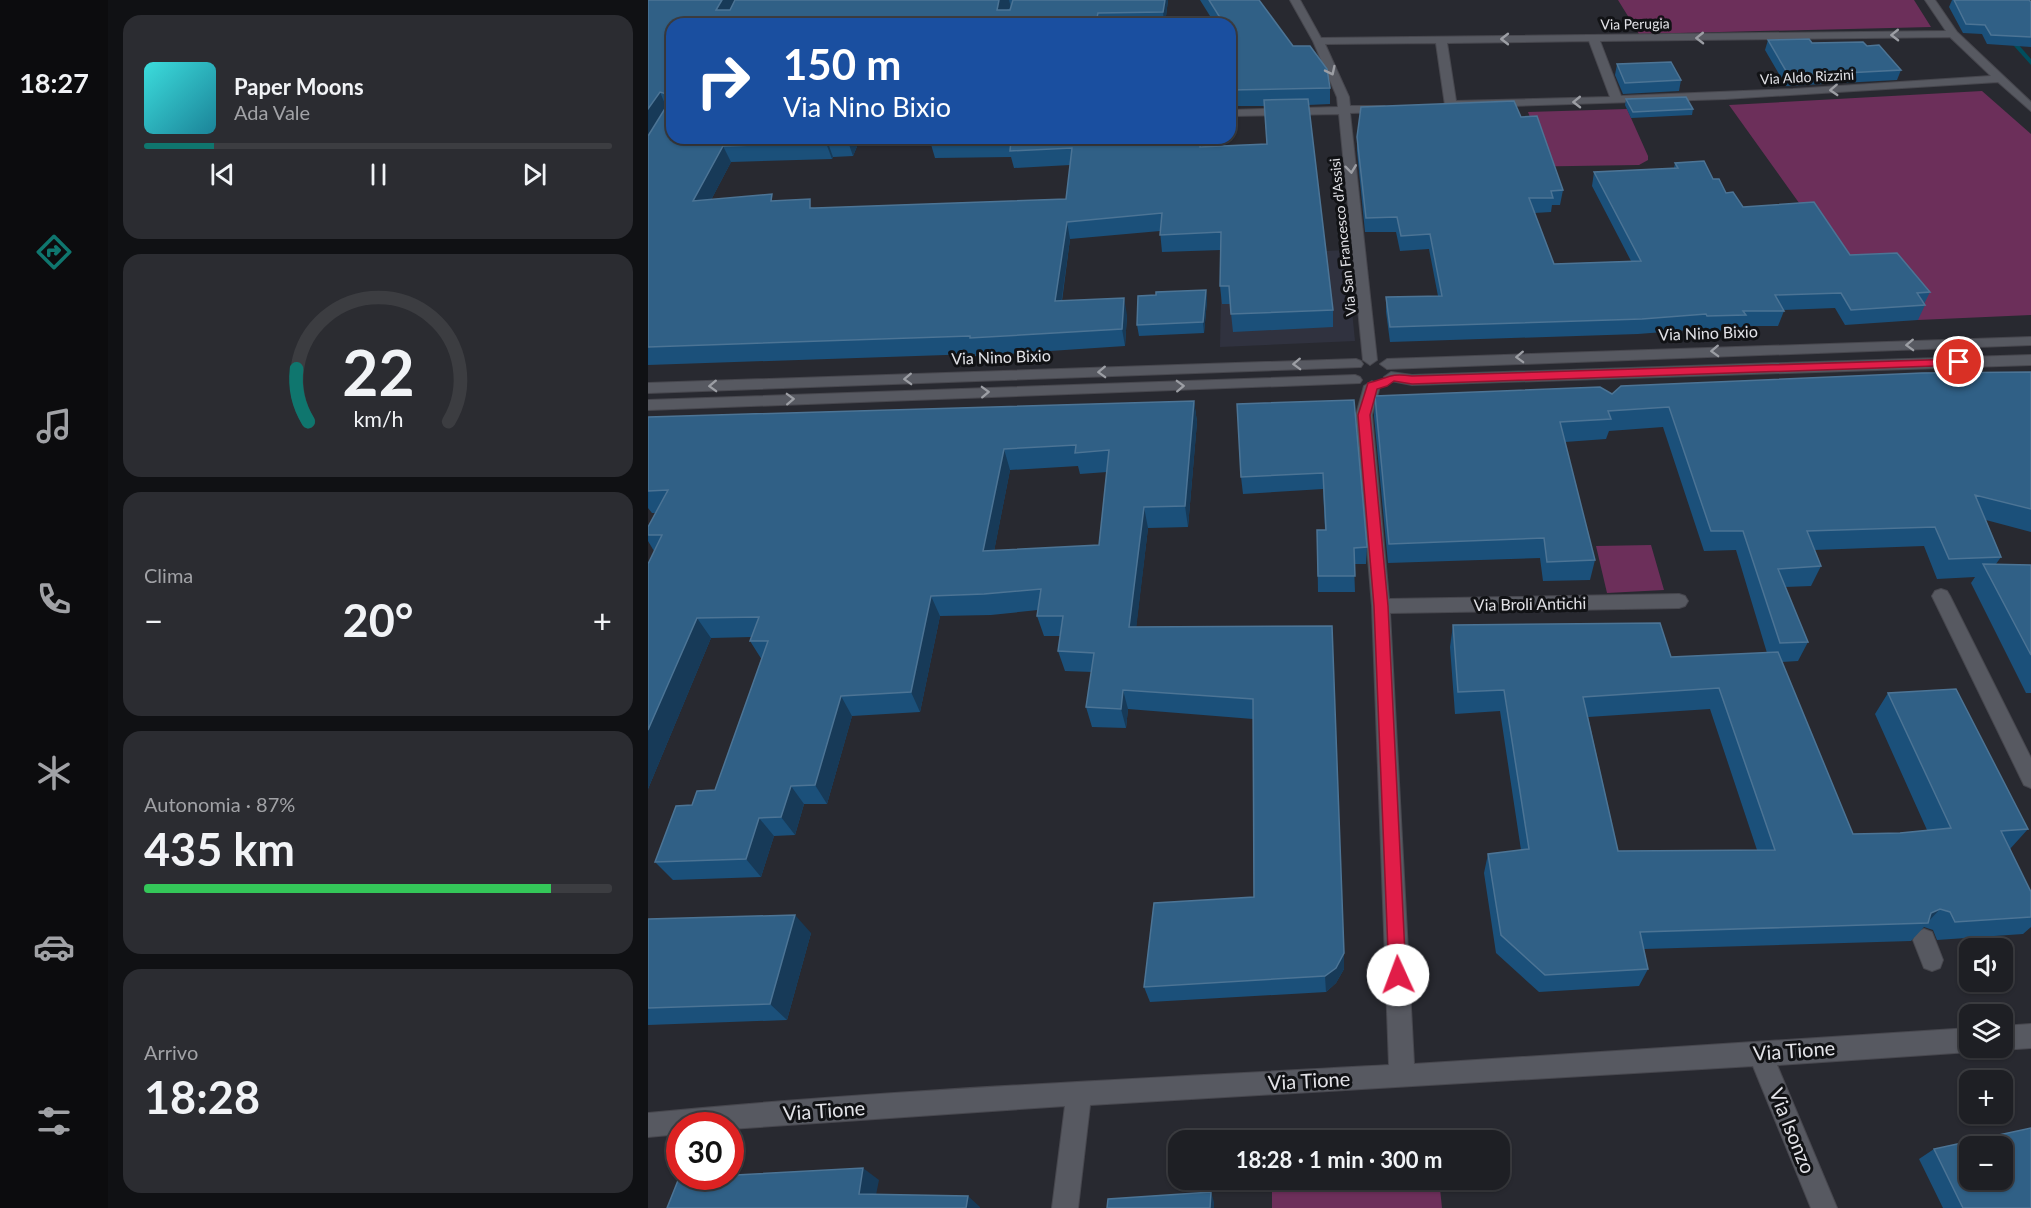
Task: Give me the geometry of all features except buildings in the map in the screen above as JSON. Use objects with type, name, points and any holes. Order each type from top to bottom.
[{"type":"street","name":"Via San Francesco d'Assisi","points":[[1295,0],[1343,98],[1363,373]]},
{"type":"street","points":[[1929,0],[1953,34],[2031,108]]},
{"type":"street","name":"Via Perugia","points":[[1319,45],[1953,34]]},
{"type":"street","points":[[1594,40],[1617,100]]},
{"type":"street","points":[[1442,43],[1451,105]]},
{"type":"street","name":"Via Aldo Rizzini","points":[[1435,106],[1877,88],[1998,79]]},
{"type":"street","points":[[1236,113],[1392,108]]},
{"type":"street","name":"Via Nino Bixio","points":[[1389,370],[1431,360],[2031,341]]},
{"type":"street","points":[[648,405],[1389,370],[1412,380],[1595,372],[2031,360]]},
{"type":"street","name":"Via Nino Bixio","points":[[648,388],[1338,363],[1363,373]]},
{"type":"street","points":[[1363,373],[1383,384],[1389,370]]},
{"type":"street","points":[[1595,372],[1602,395]]},
{"type":"street","points":[[1363,373],[1364,415],[1381,606],[1402,1075]]},
{"type":"street","points":[[1941,596],[2031,778]]},
{"type":"street","name":"Via Broli Antichi","points":[[1381,606],[1679,601]]},
{"type":"street","points":[[2013,1037],[2031,1036]]},
{"type":"street","name":"Via Tione","points":[[648,1125],[727,1117],[1079,1092],[1402,1075],[1959,1041]]},
{"type":"street","name":"Via Isonzo","points":[[1760,1053],[1824,1208]]},
{"type":"street","points":[[1065,1208],[1079,1092]]},
{"type":"shaded area","points":[[1618,0],[1914,0],[1931,27],[1639,34]]},
{"type":"shaded area","points":[[1982,91],[2031,134],[2031,315],[1918,320],[1847,270],[1729,105]]},
{"type":"shaded area","points":[[1627,109],[1648,156],[1648,160],[1639,165],[1507,167],[1535,131],[1528,112]]},
{"type":"shaded area","points":[[1346,250],[1355,341],[1220,347],[1222,256]]},
{"type":"shaded area","points":[[1651,545],[1664,590],[1607,593],[1596,546]]},
{"type":"shaded area","points":[[1272,1190],[1440,1190],[1442,1208],[1272,1208]]},
{"type":"waterway","points":[[2008,36],[2031,63]]},
{"type":"route","points":[[1398,975],[1381,606],[1364,415],[1372,386],[1383,384],[1391,377],[1412,380],[1595,372],[1959,362]]}]
